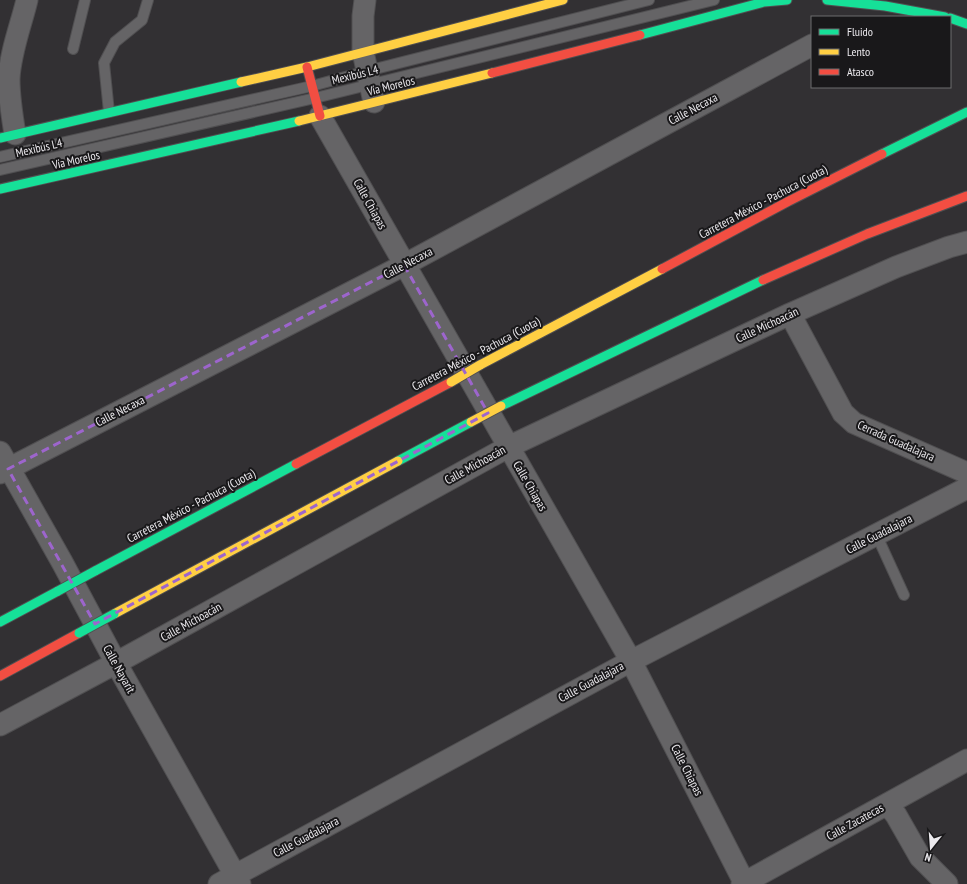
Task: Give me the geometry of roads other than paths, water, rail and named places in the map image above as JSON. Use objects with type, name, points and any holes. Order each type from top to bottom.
[{"type":"main road","name":"Vía Morelos","points":[[0,190],[318,107],[369,78],[547,2],[563,0]]},
{"type":"main road","name":"Vía Morelos","points":[[8,136],[307,67],[369,78],[577,52],[764,2],[786,0]]},
{"type":"main road","points":[[826,0],[884,6],[939,16]]},
{"type":"main road","points":[[951,18],[967,24]]},
{"type":"main road","name":"Calle Chiapas","points":[[307,67],[318,107]]},
{"type":"main road","name":"Carretera México - Pachuca (Cuota)","points":[[0,622],[789,201],[967,112]]},
{"type":"main road","points":[[0,676],[501,406],[682,318],[810,259],[886,226],[967,196]]},
{"type":"street","points":[[8,136],[9,78],[27,0]]},
{"type":"street","points":[[365,0],[363,16],[369,78]]},
{"type":"street","points":[[866,16],[884,6]]},
{"type":"street","name":"Calle Necaxa","points":[[3,465],[404,265],[811,46]]},
{"type":"street","name":"Calle Chiapas","points":[[318,107],[404,265],[631,661],[744,884]]},
{"type":"street","name":"Calle Michoacán","points":[[0,725],[116,663],[508,447],[790,314],[896,267],[949,247],[967,242]]},
{"type":"street","name":"Cerrada Guadalajara","points":[[790,314],[843,413],[848,418],[854,423],[967,473]]},
{"type":"street","name":"Calle Nayarit","points":[[3,465],[62,562],[232,881]]},
{"type":"street","name":"Calle Guadalajara","points":[[232,881],[631,661],[877,536],[967,488]]},
{"type":"street","name":"Calle Zacatecas","points":[[744,884],[967,760]]},
{"type":"street","points":[[887,804],[896,815],[920,857],[947,884]]},
{"type":"lane","points":[[73,50],[85,0]]},
{"type":"lane","points":[[109,112],[104,63],[115,42],[142,20],[148,0]]},
{"type":"lane","name":"Mexibús L4","points":[[0,170],[318,107],[369,78],[649,0]]},
{"type":"lane","name":"Mexibús L4","points":[[0,157],[312,86],[369,78],[714,0]]},
{"type":"lane","points":[[877,536],[904,595]]}]
